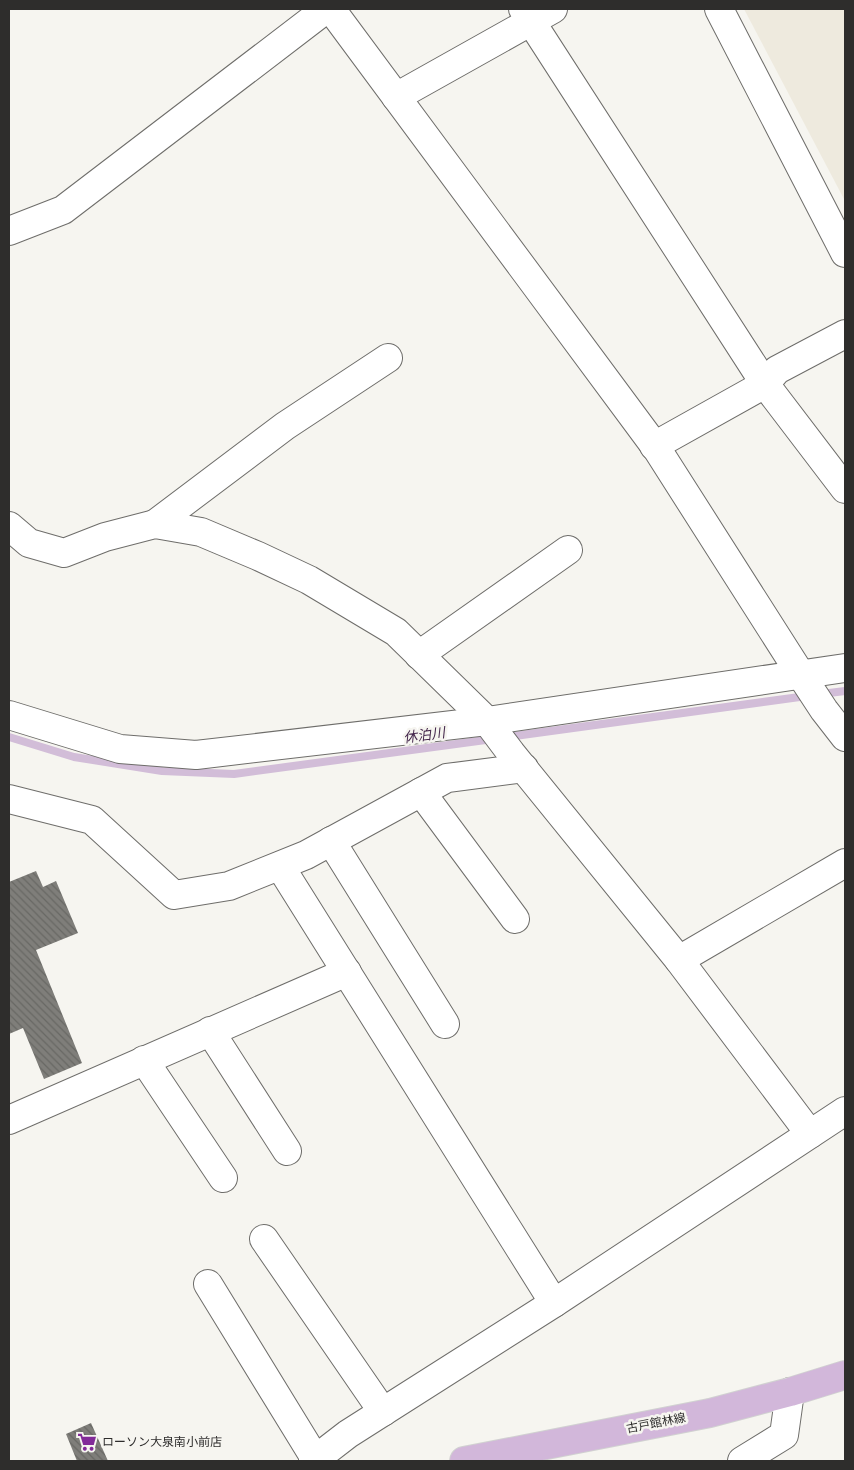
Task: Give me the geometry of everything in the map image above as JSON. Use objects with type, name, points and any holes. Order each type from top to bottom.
[{"type":"main road","name":"古戸館林線","points":[[464,1461],[710,1413],[845,1375]]},
{"type":"street","points":[[9,232],[63,210],[326,9]]},
{"type":"street","points":[[331,9],[654,446],[802,677],[845,737]]},
{"type":"street","points":[[719,9],[845,253]]},
{"type":"street","points":[[396,97],[536,13],[765,384],[845,489]]},
{"type":"street","points":[[654,446],[765,384],[777,370],[845,334]]},
{"type":"street","points":[[9,526],[29,543],[64,553],[105,537],[154,524],[285,426],[388,358]]},
{"type":"street","points":[[154,524],[201,532],[258,556],[309,580],[396,632],[487,721],[679,960],[810,1134]]},
{"type":"street","points":[[419,655],[568,550]]},
{"type":"street","points":[[9,715],[120,749],[196,755],[487,721],[802,677],[845,668]]},
{"type":"street","points":[[9,799],[92,820],[174,896],[229,886],[280,866],[331,842],[447,778],[518,761]]},
{"type":"street","points":[[421,792],[515,919]]},
{"type":"street","points":[[331,842],[445,1024]]},
{"type":"street","points":[[679,960],[845,863]]},
{"type":"street","points":[[280,866],[554,1303]]},
{"type":"street","points":[[9,1120],[346,972]]},
{"type":"street","points":[[210,1031],[287,1151]]},
{"type":"street","points":[[144,1060],[223,1178]]},
{"type":"street","points":[[208,1284],[315,1460],[348,1434],[554,1303],[845,1111]]},
{"type":"street","points":[[264,1239],[383,1412]]},
{"type":"street","points":[[742,1461],[784,1435],[790,1392]]},
{"type":"shaded area","points":[[744,9],[845,9],[845,201]]},
{"type":"building","points":[[36,871],[43,887],[56,881],[78,933],[36,950],[82,1063],[44,1079],[23,1028],[9,1034],[9,882]]},
{"type":"building","points":[[91,1423],[108,1461],[77,1461],[66,1434]]},
{"type":"waterway","name":"休泊川","points":[[821,694],[845,691]]},
{"type":"waterway","name":"休泊川","points":[[507,737],[807,696]]},
{"type":"waterway","name":"休泊川","points":[[9,737],[74,757],[162,771],[234,774],[493,739]]},
{"type":"place","name":"ローソン大泉南小前店","points":[[87,1442]]}]
